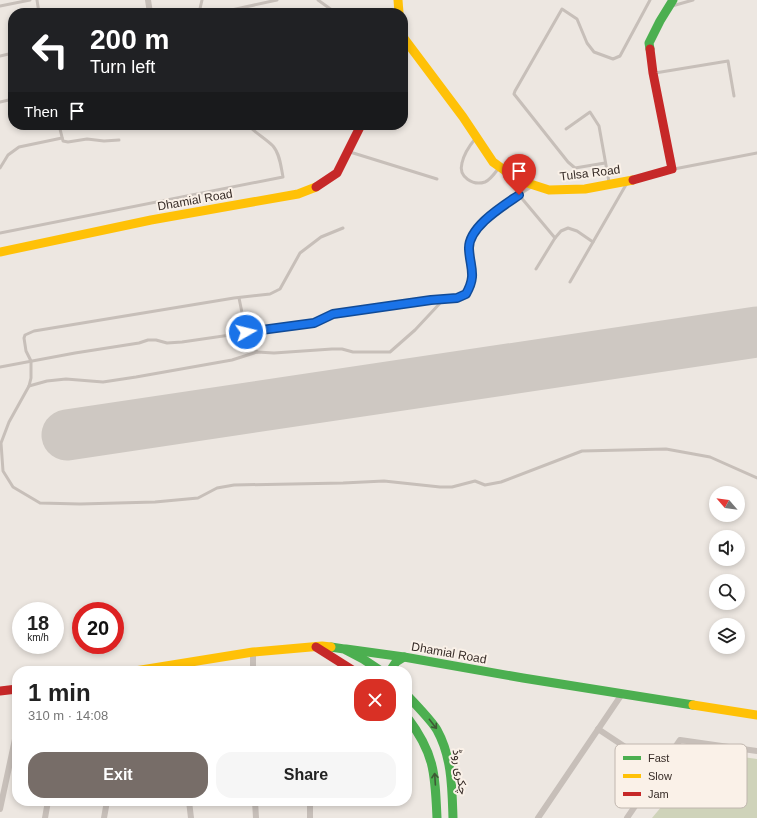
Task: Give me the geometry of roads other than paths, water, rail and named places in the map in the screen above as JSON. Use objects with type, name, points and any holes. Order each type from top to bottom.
[{"type":"main road","points":[[671,3],[649,43],[653,73],[672,169]]},
{"type":"main road","name":"Tulsa Road","points":[[408,44],[463,117],[493,162],[518,180],[549,190],[585,189],[628,181],[672,169]]},
{"type":"main road","name":"Dhamial Road","points":[[0,252],[151,220],[298,194],[319,186],[337,173],[358,130]]},
{"type":"main road","name":"Dhamial Road","points":[[185,666],[253,652],[322,646],[404,657],[757,715]]},
{"type":"main road","points":[[316,647],[346,666]]},
{"type":"main road","points":[[344,649],[374,666]]},
{"type":"main road","points":[[393,666],[396,662],[404,657]]},
{"type":"main road","points":[[0,691],[12,690]]},
{"type":"main road","name":"چکری روڈ","points":[[412,700],[437,728],[447,754],[452,784],[453,818]]},
{"type":"main road","name":"چکری روڈ","points":[[412,724],[423,739],[431,756],[435,776],[437,818]]},
{"type":"street","points":[[253,652],[253,666]]},
{"type":"street","points":[[538,818],[622,694]]},
{"type":"street","points":[[598,729],[621,744]]},
{"type":"street","points":[[677,744],[680,740],[708,744]]},
{"type":"street","points":[[747,750],[757,751]]},
{"type":"street","points":[[0,809],[12,753]]},
{"type":"street","points":[[45,818],[47,806]]},
{"type":"street","points":[[104,818],[106,806]]},
{"type":"street","points":[[190,806],[192,818]]},
{"type":"street","points":[[255,806],[256,818]]},
{"type":"street","points":[[310,806],[310,818]]},
{"type":"street","points":[[627,818],[634,808]]},
{"type":"lane","points":[[0,6],[30,0]]},
{"type":"lane","points":[[246,8],[277,0]]},
{"type":"lane","points":[[318,0],[329,8]]},
{"type":"lane","points":[[606,163],[575,168],[562,156],[514,94],[562,9],[577,19],[587,43],[594,52],[613,59],[620,56],[650,0]]},
{"type":"lane","points":[[671,3],[693,0]]},
{"type":"lane","points":[[653,73],[728,61],[734,96]]},
{"type":"lane","points":[[566,129],[590,112],[599,126],[609,184]]},
{"type":"lane","points":[[61,130],[63,141],[68,142],[87,139],[104,141],[119,140]]},
{"type":"lane","points":[[0,233],[283,177],[279,156],[273,147],[253,130]]},
{"type":"lane","points":[[477,137],[469,147],[462,163],[464,177],[473,183],[485,182],[500,167]]},
{"type":"lane","points":[[0,168],[8,156],[19,147],[62,138]]},
{"type":"lane","points":[[348,151],[436,179]]},
{"type":"lane","points":[[672,169],[757,153]]},
{"type":"lane","points":[[570,282],[628,181]]},
{"type":"lane","points":[[0,367],[148,340],[156,340],[167,343],[182,342],[314,323],[333,314],[457,298],[466,294],[473,278],[469,248],[470,239],[482,222],[500,207],[534,185]]},
{"type":"lane","points":[[519,195],[556,238]]},
{"type":"lane","points":[[343,228],[321,237],[300,253],[280,289],[270,294],[34,331],[25,335],[26,351],[31,361],[29,386],[9,422],[1,443],[3,471],[13,487],[40,503],[80,504],[155,502],[198,498],[217,488],[234,485],[384,481],[452,487],[475,481],[485,485],[501,482],[582,451],[666,449],[710,457],[757,478]]},
{"type":"lane","points":[[536,269],[561,231],[568,228],[593,242]]},
{"type":"lane","points":[[239,298],[246,332],[257,352]]},
{"type":"lane","points":[[29,386],[47,381],[66,379],[103,382],[232,360],[257,352],[274,353],[342,349],[353,352],[390,352],[416,330],[444,299]]}]
